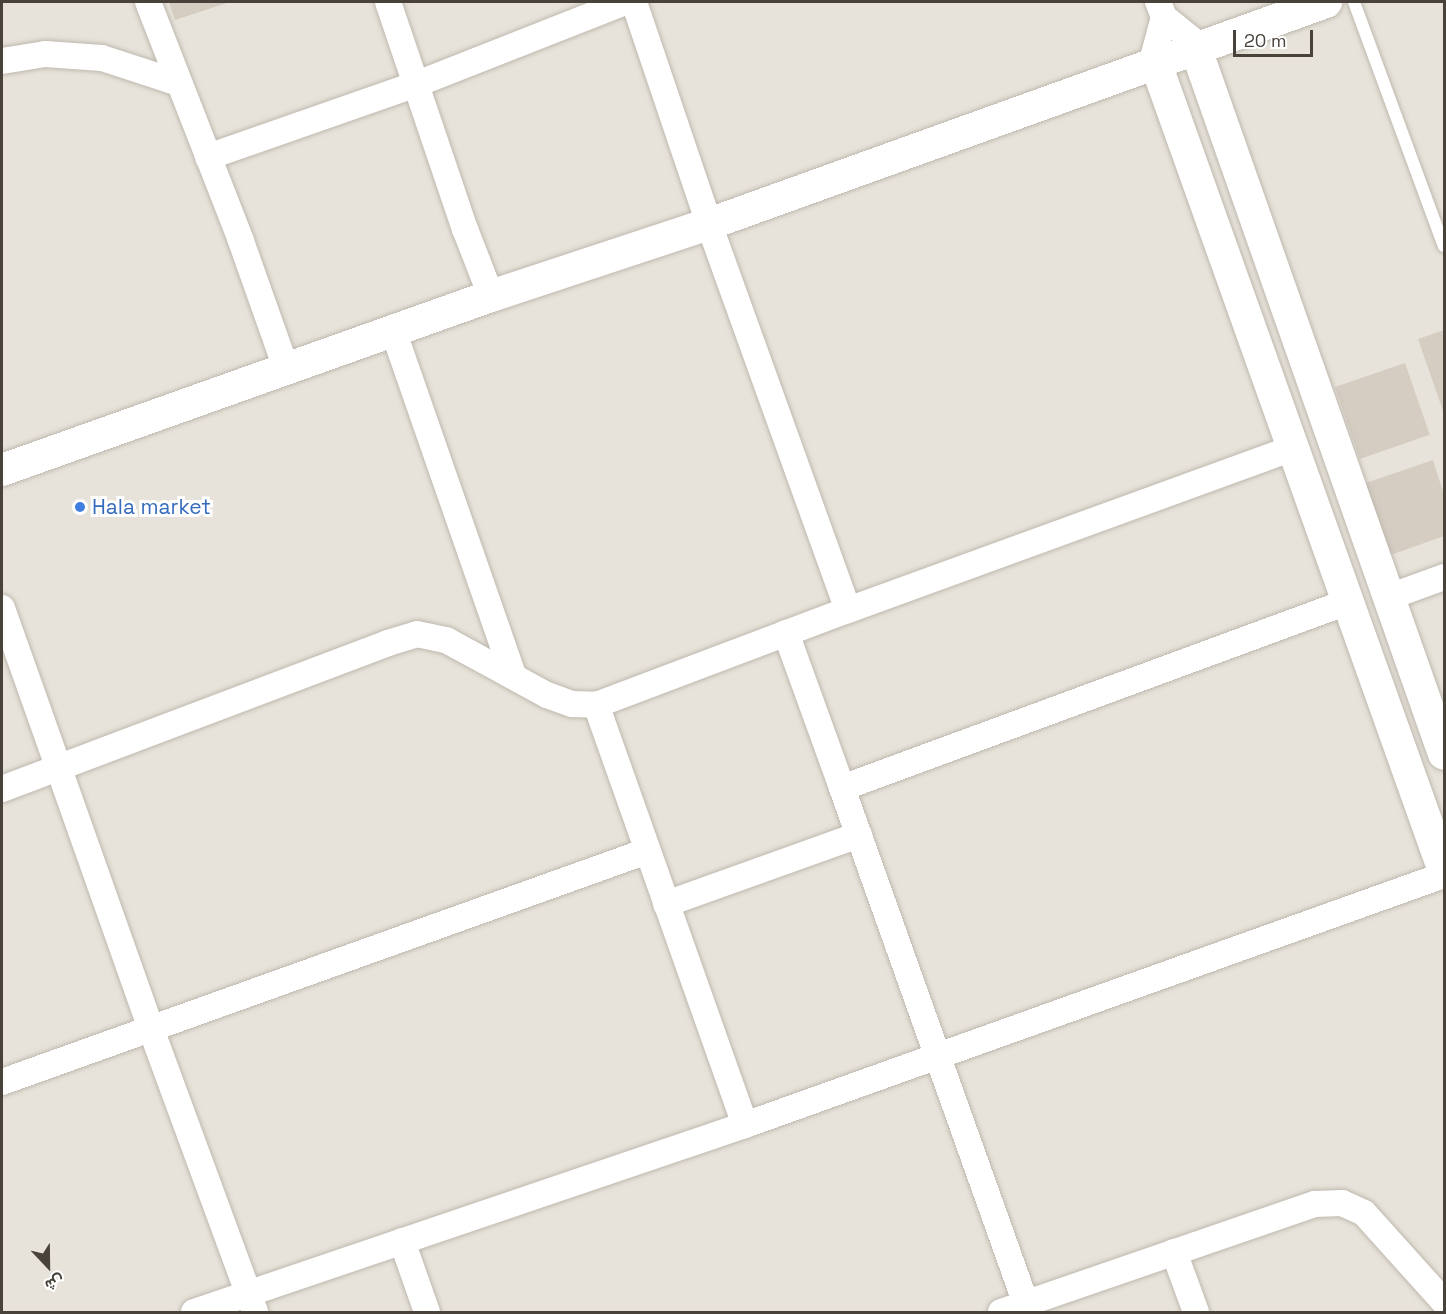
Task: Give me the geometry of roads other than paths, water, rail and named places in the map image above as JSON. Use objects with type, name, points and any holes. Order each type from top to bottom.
[{"type":"street","points":[[148,2],[286,368]]},
{"type":"street","points":[[388,2],[465,228],[491,296]]},
{"type":"street","points":[[208,157],[417,84],[625,2]]},
{"type":"street","points":[[634,2],[709,224],[848,610]]},
{"type":"street","points":[[2,470],[393,330],[709,224],[1326,2]]},
{"type":"street","points":[[1161,9],[1191,39],[1196,49],[1444,754]]},
{"type":"street","points":[[194,1312],[252,1303],[402,1241],[745,1125],[1444,873],[1350,601],[1156,64],[1154,54],[1161,9]]},
{"type":"street","points":[[2,61],[45,54],[102,58],[179,83]]},
{"type":"street","points":[[393,330],[513,675]]},
{"type":"street","points":[[2,789],[387,643],[417,634],[446,640],[547,695],[572,704],[596,705],[848,610],[1294,448]]},
{"type":"street","points":[[1389,597],[1444,577]]},
{"type":"street","points":[[842,788],[1350,601]]},
{"type":"street","points":[[2,608],[150,1029],[252,1303]]},
{"type":"street","points":[[786,633],[1026,1304]]},
{"type":"street","points":[[596,705],[745,1125]]},
{"type":"street","points":[[666,904],[859,835]]},
{"type":"street","points":[[2,1082],[647,851]]},
{"type":"street","points":[[1001,1312],[1315,1204],[1342,1203],[1364,1213],[1444,1302]]},
{"type":"street","points":[[402,1241],[427,1312]]},
{"type":"street","points":[[1174,1252],[1196,1312]]},
{"type":"lane","points":[[1354,2],[1444,246]]},
{"type":"place","name":"Hala market","points":[[80,507]]}]
